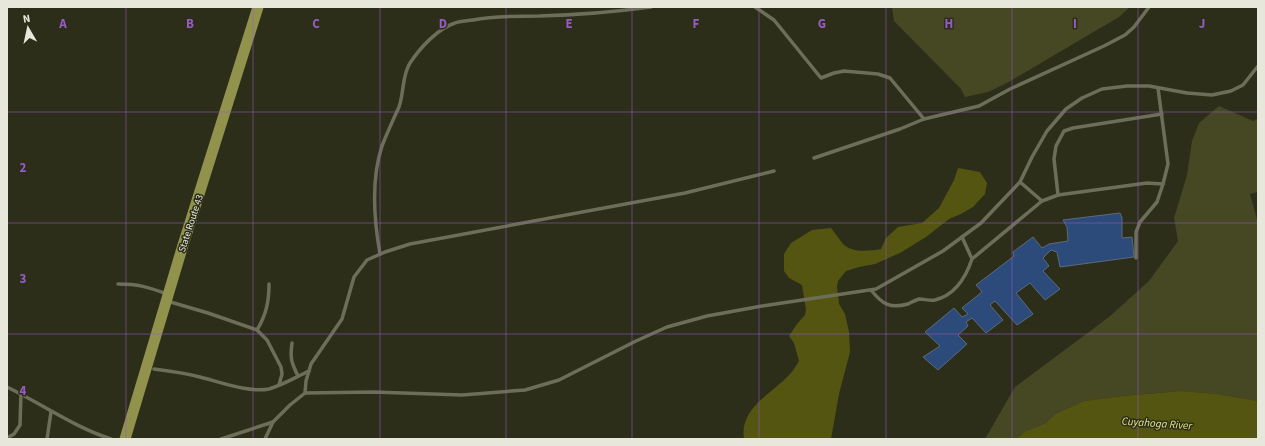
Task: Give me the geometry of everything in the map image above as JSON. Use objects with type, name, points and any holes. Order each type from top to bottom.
[{"type":"main road","name":"State Route 43","points":[[125,439],[167,298],[258,7]]},
{"type":"lane","points":[[380,254],[376,232],[375,204],[377,168],[382,146],[401,101],[403,85],[410,64],[427,43],[444,28],[462,22],[511,16],[573,15],[618,12],[651,7]]},
{"type":"lane","points":[[755,7],[774,20],[821,78],[844,71],[878,74],[890,78],[924,119]]},
{"type":"lane","points":[[814,158],[900,129],[924,119],[979,106],[1010,89],[1125,35],[1134,27],[1149,7]]},
{"type":"lane","points":[[265,439],[273,422],[305,393],[373,392],[462,395],[525,390],[559,380],[667,327],[706,316],[876,289],[943,251],[981,223],[1020,182],[1047,131],[1066,109],[1082,98],[1102,89],[1127,86],[1149,86],[1187,94],[1212,95],[1231,91],[1243,85],[1258,66]]},
{"type":"lane","points":[[1136,258],[1136,232],[1140,222],[1156,202],[1164,184],[1168,164],[1158,88]]},
{"type":"lane","points":[[1058,195],[1054,159],[1056,146],[1064,131],[1073,128],[1162,114]]},
{"type":"lane","points":[[305,393],[309,371],[320,351],[342,319],[354,277],[367,260],[410,244],[684,193],[774,171]]},
{"type":"lane","points":[[1020,182],[1042,201]]},
{"type":"lane","points":[[871,290],[878,299],[888,305],[896,306],[919,299],[933,300],[944,297],[960,284],[967,274],[972,259],[1042,201],[1058,195],[1147,183],[1164,184]]},
{"type":"lane","points":[[962,238],[972,259]]},
{"type":"lane","points":[[118,284],[135,284],[148,287],[167,298],[257,330],[267,340],[282,367],[279,385]]},
{"type":"lane","points":[[257,330],[263,319],[268,302],[269,284]]},
{"type":"lane","points":[[292,343],[290,356],[298,376]]},
{"type":"lane","points":[[154,369],[198,376],[248,388],[269,389],[309,371]]},
{"type":"lane","points":[[7,387],[21,393],[52,412],[110,439]]},
{"type":"lane","points":[[7,438],[14,434],[20,425],[21,393]]},
{"type":"lane","points":[[47,439],[52,412]]},
{"type":"lane","points":[[221,439],[273,422]]},
{"type":"green space","points":[[892,7],[1130,7],[1119,17],[1007,83],[988,92],[965,97],[961,89],[894,21]]},
{"type":"green space","points":[[1219,106],[1253,121],[1258,119],[1258,192],[1250,194],[1258,223],[1258,401],[1218,394],[1181,391],[1084,401],[1055,414],[1046,423],[1026,431],[1019,439],[985,439],[1015,387],[1109,317],[1149,281],[1178,241],[1174,218],[1187,175],[1192,141],[1199,123]]},
{"type":"water","points":[[958,168],[980,172],[987,183],[985,194],[973,207],[949,219],[926,237],[900,253],[875,264],[846,271],[838,281],[837,287],[839,304],[845,314],[849,332],[850,352],[839,394],[831,439],[744,439],[744,428],[752,410],[758,402],[790,374],[799,361],[794,343],[789,336],[805,315],[806,310],[802,285],[789,278],[784,271],[784,254],[791,243],[812,230],[831,228],[843,244],[851,249],[866,251],[881,249],[886,238],[898,227],[922,223],[939,208],[954,180]]},
{"type":"water","name":"Cuyahoga River","points":[[1181,391],[1218,394],[1258,401],[1258,439],[1017,439],[1026,431],[1046,423],[1055,414],[1084,401]]},
{"type":"building","points":[[1120,213],[1122,218],[1122,238],[1132,237],[1134,257],[1060,267],[1057,252],[1051,250],[1043,258],[1049,266],[1043,271],[1060,289],[1045,300],[1030,283],[1016,293],[1033,314],[1017,325],[995,301],[990,305],[1003,320],[986,333],[972,318],[966,322],[968,326],[958,335],[967,344],[938,370],[923,357],[940,346],[925,332],[954,308],[962,317],[968,314],[962,308],[982,292],[976,285],[1014,256],[1013,252],[1033,237],[1042,248],[1049,244],[1068,241],[1067,227],[1063,220]]}]
